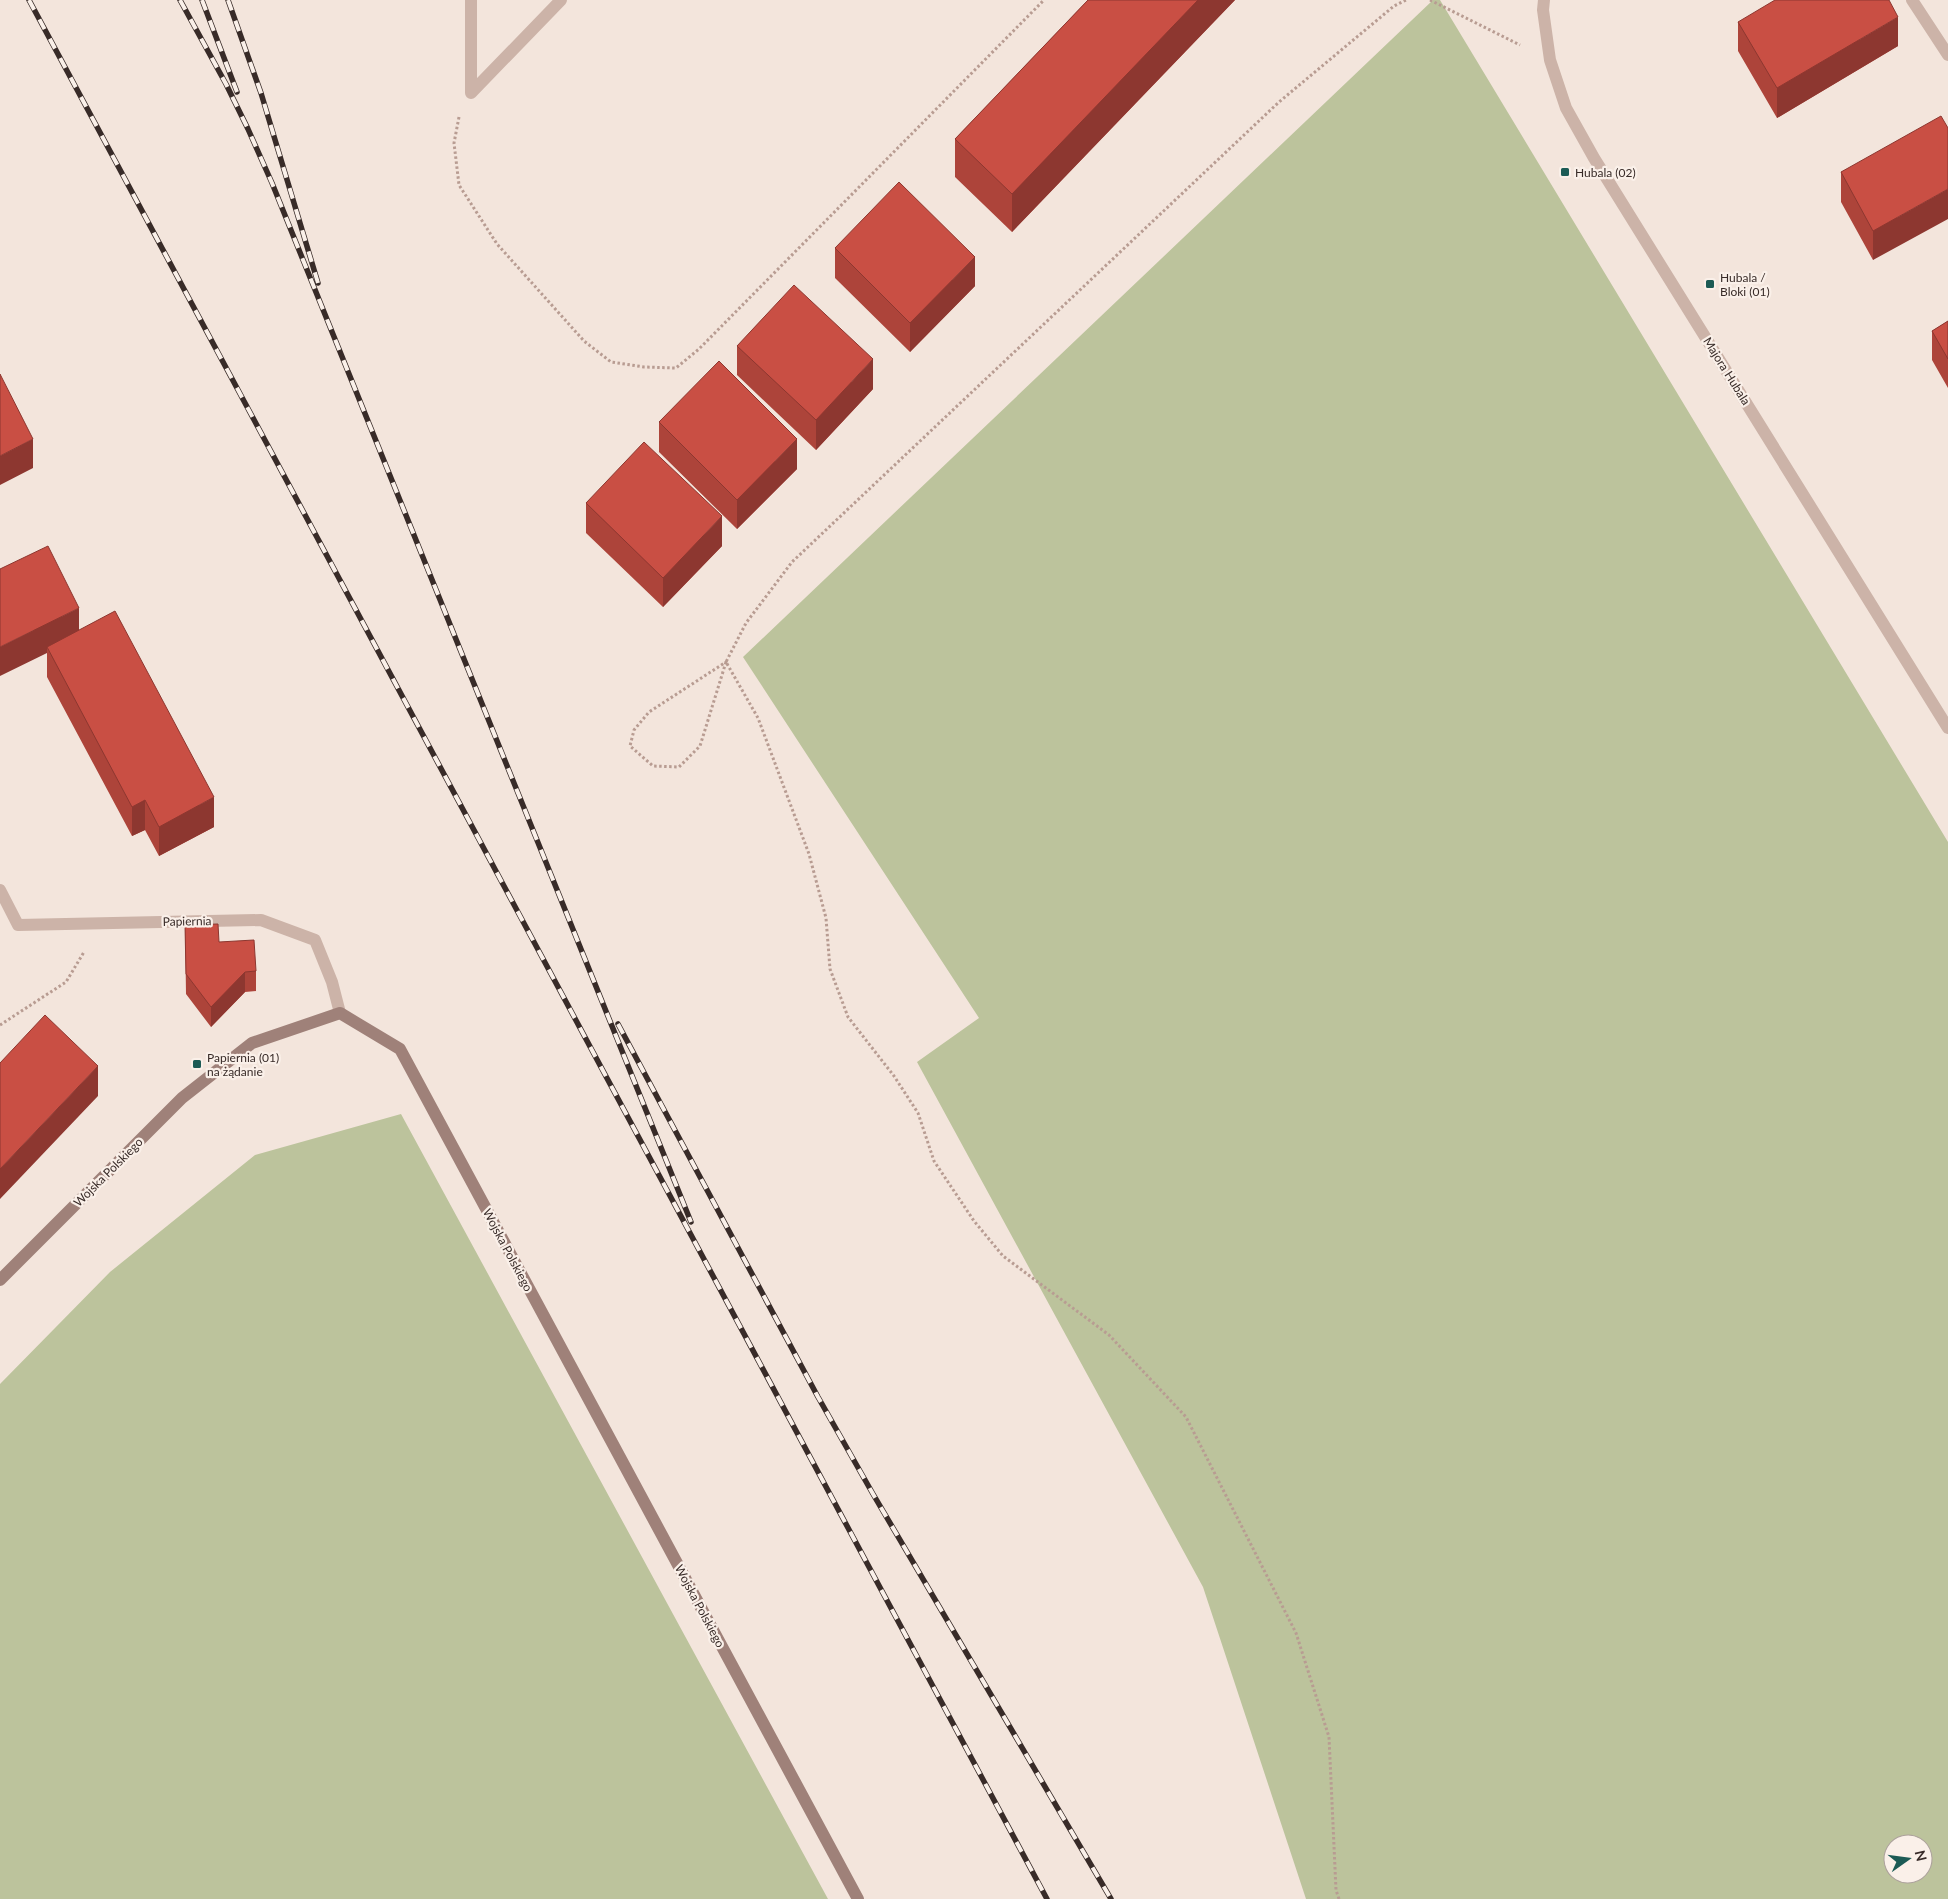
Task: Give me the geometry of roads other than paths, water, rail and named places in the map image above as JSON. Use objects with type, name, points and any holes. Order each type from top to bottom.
[{"type":"street","points":[[471,0],[471,93],[561,0]]},
{"type":"street","name":"Majora Hubala","points":[[1544,0],[1543,10],[1550,60],[1566,108],[1594,158],[1948,728]]},
{"type":"street","points":[[1912,0],[1948,55]]},
{"type":"street","name":"Papiernia","points":[[0,890],[18,925],[261,920],[315,940],[332,982],[340,1013]]},
{"type":"street","name":"Wojska Polskiego","points":[[0,1280],[189,1092],[252,1043],[340,1013],[400,1049],[858,1899]]},
{"type":"railway","points":[[29,0],[1047,1899]]},
{"type":"railway","points":[[180,0],[226,84],[272,183],[691,1222]]},
{"type":"railway","points":[[202,0],[237,92]]},
{"type":"railway","points":[[228,0],[261,93],[318,283]]},
{"type":"railway","points":[[618,1024],[818,1397],[1111,1899]]},
{"type":"place","name":"Hubala (02)","points":[[1565,172]]},
{"type":"place","name":"Hubala / Bloki (01)","points":[[1710,284]]},
{"type":"place","name":"Papiernia (01) na żądanie","points":[[197,1064]]}]
